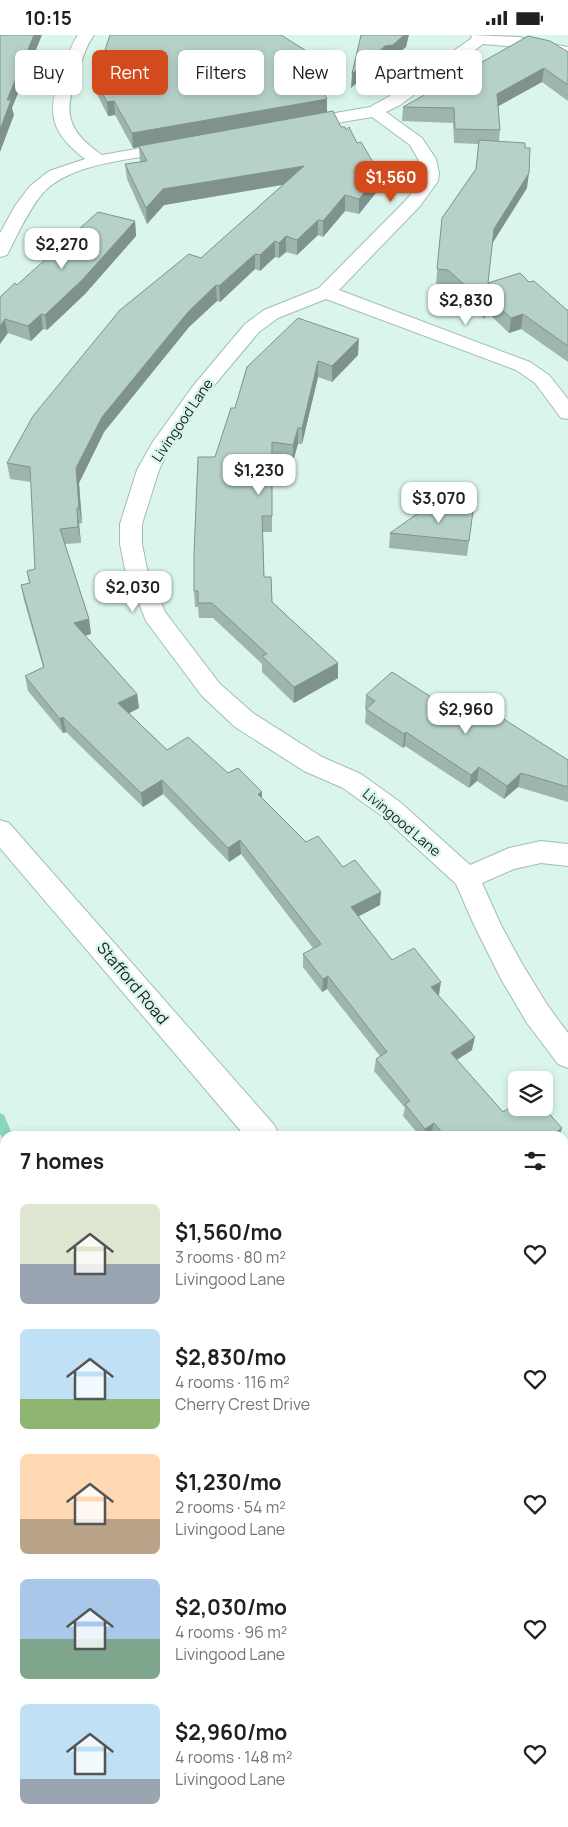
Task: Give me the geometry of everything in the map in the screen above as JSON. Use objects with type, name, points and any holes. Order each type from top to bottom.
[{"type":"street","points":[[86,35],[79,44],[60,100],[59,110],[62,123],[70,135],[87,153],[100,161]]},
{"type":"street","points":[[286,127],[375,111],[394,101],[480,37],[568,52]]},
{"type":"street","name":"Livingood Lane","points":[[375,111],[416,142],[427,159],[430,173],[429,181],[414,202],[326,292],[271,314],[252,328],[200,390],[159,448],[148,470],[132,524],[131,544],[136,569],[154,615],[211,690],[244,720],[313,764],[352,781],[391,809],[467,878],[485,923],[509,966],[553,1037],[568,1055]]},
{"type":"street","points":[[0,251],[28,201],[42,184],[66,171],[100,161],[188,145]]},
{"type":"street","points":[[326,292],[523,366],[542,379],[568,413]]},
{"type":"street","name":"Stafford Road","points":[[0,830],[260,1131]]},
{"type":"street","points":[[467,878],[510,859],[541,852],[568,855]]},
{"type":"building","points":[[0,35],[34,35],[28,50],[15,50],[15,81],[7,100],[11,100],[0,130]]},
{"type":"building","points":[[110,35],[281,35],[305,50],[274,50],[274,95],[325,95],[327,99],[132,133],[114,101],[107,102],[103,95],[168,95],[168,50],[105,50]]},
{"type":"building","points":[[361,35],[404,35],[393,45],[385,46],[380,50],[358,50]]},
{"type":"building","points":[[528,36],[550,41],[568,52],[568,85],[544,68],[497,94],[500,130],[455,129],[454,108],[403,107],[424,95],[482,95],[482,62]]},
{"type":"building","points":[[356,57],[356,71],[352,74]]},
{"type":"building","points":[[333,111],[341,127],[345,127],[346,130],[349,127],[357,143],[361,142],[380,174],[359,199],[345,195],[323,221],[318,220],[297,240],[286,236],[279,243],[275,241],[260,255],[255,254],[219,286],[216,285],[188,312],[102,417],[76,468],[79,508],[77,508],[78,527],[60,529],[89,619],[74,623],[137,694],[118,703],[167,750],[188,737],[228,773],[238,768],[262,792],[258,794],[306,842],[318,836],[343,867],[355,860],[381,892],[351,907],[392,960],[414,948],[441,982],[431,987],[475,1037],[451,1053],[503,1112],[508,1109],[508,1116],[551,1116],[562,1128],[558,1131],[441,1131],[434,1123],[425,1129],[405,1104],[410,1101],[376,1059],[387,1052],[328,976],[323,979],[303,954],[321,944],[240,840],[228,848],[162,780],[141,793],[63,717],[60,719],[25,676],[44,667],[21,585],[30,583],[27,571],[35,569],[30,467],[7,463],[33,416],[120,310],[189,254],[201,258],[304,166],[163,189],[146,208],[125,164],[147,161],[139,146]]},
{"type":"building","points":[[479,140],[525,143],[525,148],[530,148],[529,173],[494,229],[488,283],[520,273],[529,282],[534,281],[568,310],[568,346],[523,314],[511,318],[487,296],[486,304],[448,270],[437,269],[442,218],[476,169]]},
{"type":"building","points":[[98,212],[135,221],[83,279],[45,315],[41,314],[28,326],[5,319],[0,326],[0,297],[15,283],[17,285]]},
{"type":"building","points":[[298,318],[359,339],[332,366],[318,361],[302,428],[298,428],[293,445],[272,442],[272,516],[262,516],[264,577],[271,577],[272,602],[338,663],[294,687],[262,656],[267,654],[212,603],[198,603],[198,591],[194,591],[194,555],[198,457],[215,457],[231,408],[235,408],[247,367]]},
{"type":"building","points":[[427,507],[473,511],[469,541],[390,533]]},
{"type":"building","points":[[392,672],[472,723],[488,709],[568,760],[568,787],[521,773],[507,786],[479,767],[471,775],[406,732],[404,734],[366,709],[375,701],[366,695]]},
{"type":"waterway","points":[[0,1119],[5,1131]]}]
